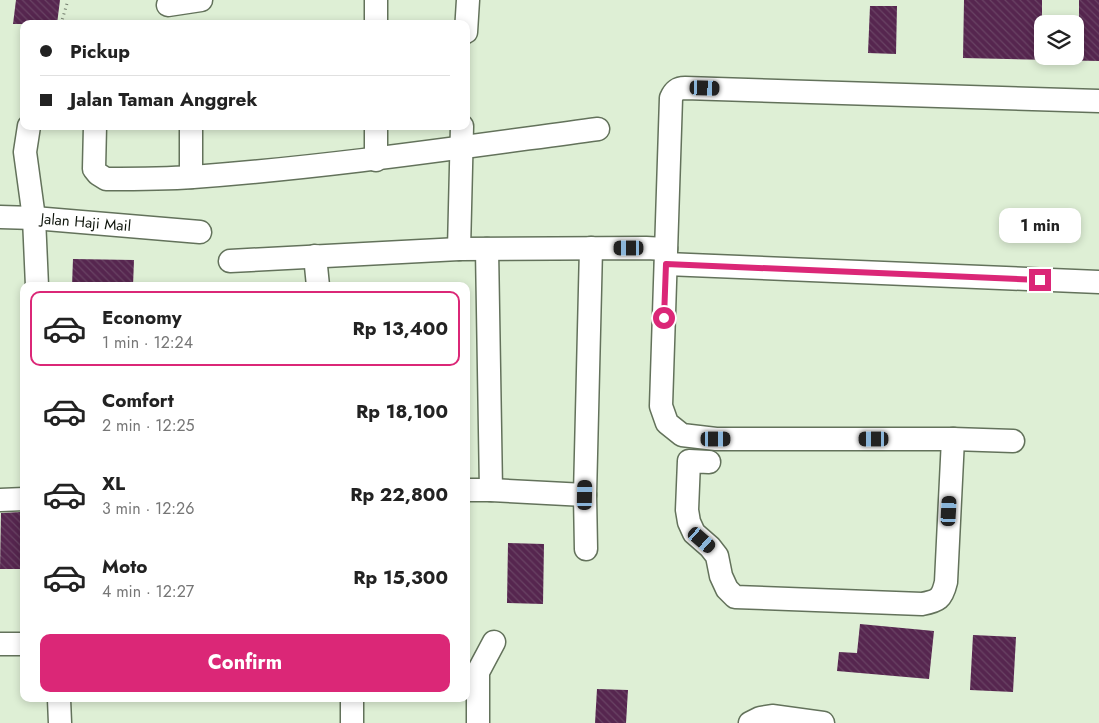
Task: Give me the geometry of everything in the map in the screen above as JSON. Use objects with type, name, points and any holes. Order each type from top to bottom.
[{"type":"street","points":[[168,5],[200,0]]},
{"type":"street","points":[[376,0],[376,20]]},
{"type":"street","points":[[467,20],[468,0]]},
{"type":"street","points":[[1013,441],[953,439],[716,439],[682,435],[667,423],[661,406],[652,253],[671,98],[673,92],[679,88],[1099,101]]},
{"type":"street","points":[[95,130],[94,169],[106,179],[191,178],[376,160],[461,137],[598,129]]},
{"type":"street","name":"Jalan Haji Mail","points":[[29,130],[26,152],[34,218],[200,232]]},
{"type":"street","points":[[191,130],[191,178]]},
{"type":"street","points":[[376,130],[376,160]]},
{"type":"street","points":[[459,249],[461,137]]},
{"type":"street","points":[[0,217],[34,218],[37,282]]},
{"type":"street","points":[[586,549],[585,495],[591,248]]},
{"type":"street","points":[[230,261],[459,249],[591,248],[1099,282]]},
{"type":"street","points":[[487,249],[491,490]]},
{"type":"street","points":[[316,256],[318,282]]},
{"type":"street","points":[[709,462],[689,461],[687,510],[689,522],[694,533],[717,556],[727,590],[735,596],[922,604],[935,601],[943,593],[946,582],[953,439]]},
{"type":"street","points":[[470,490],[585,495]]},
{"type":"street","points":[[0,500],[20,499]]},
{"type":"street","points":[[478,723],[478,672],[494,642]]},
{"type":"street","points":[[0,644],[20,644]]},
{"type":"street","points":[[59,702],[60,723]]},
{"type":"street","points":[[352,702],[352,723]]},
{"type":"street","points":[[750,723],[760,718],[772,716],[823,723]]},
{"type":"path","points":[[62,20],[68,0]]},
{"type":"building","points":[[16,0],[60,0],[58,20],[20,20],[20,24],[13,24]]},
{"type":"building","points":[[964,0],[1042,0],[1042,15],[1034,15],[1034,60],[963,58]]},
{"type":"building","points":[[1079,0],[1099,0],[1099,61],[1084,61],[1084,15],[1079,15]]},
{"type":"building","points":[[870,6],[897,6],[896,54],[868,53]]},
{"type":"building","points":[[73,259],[134,260],[133,282],[72,282]]},
{"type":"building","points":[[20,512],[20,569],[0,569],[1,513]]},
{"type":"building","points":[[508,543],[544,544],[543,604],[507,603]]},
{"type":"building","points":[[860,624],[934,631],[929,679],[837,671],[839,652],[857,653]]},
{"type":"building","points":[[973,635],[1016,637],[1013,692],[970,690]]},
{"type":"building","points":[[597,689],[628,690],[626,723],[595,723]]},
{"type":"route","points":[[664,318],[666,264],[1040,280]]}]
